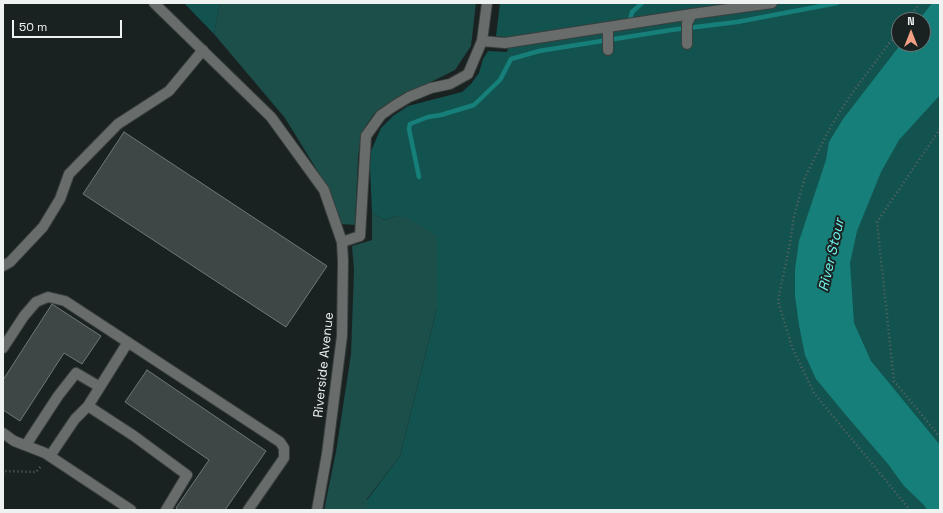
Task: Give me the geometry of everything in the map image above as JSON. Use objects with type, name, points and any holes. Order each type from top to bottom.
[{"type":"street","name":"Riverside Avenue","points":[[154,3],[271,117],[324,190],[342,242],[342,336],[327,454],[317,510]]},
{"type":"street","points":[[342,242],[360,236],[366,136],[381,115],[410,97],[430,88],[450,84],[468,74],[482,41],[487,3]]},
{"type":"street","points":[[482,41],[505,43],[772,3]]},
{"type":"street","points":[[687,44],[687,23],[692,14]]},
{"type":"street","points":[[608,27],[608,50]]},
{"type":"street","points":[[6,264],[43,227],[60,199],[69,174],[118,124],[169,90],[203,50]]},
{"type":"street","points":[[3,348],[24,316],[36,302],[48,298],[65,301],[280,442],[284,448],[284,458],[248,510]]},
{"type":"street","points":[[50,456],[76,419],[88,406],[128,342]]},
{"type":"street","points":[[26,445],[58,396],[76,374],[100,387]]},
{"type":"street","points":[[88,406],[134,436],[187,475],[166,510]]},
{"type":"street","points":[[3,433],[14,440],[50,456],[131,510]]},
{"type":"path","points":[[913,12],[920,3]]},
{"type":"path","points":[[891,41],[850,96],[831,126],[805,177],[794,216],[778,301],[792,347],[814,392],[910,510]]},
{"type":"path","points":[[940,128],[877,222],[894,381],[940,436]]},
{"type":"path","points":[[3,474],[5,472],[36,472],[50,456]]},
{"type":"shaded area","points":[[184,3],[220,3],[214,34]]},
{"type":"shaded area","points":[[220,3],[476,3],[471,46],[455,70],[387,104],[374,114],[365,127],[360,141],[358,158],[355,225],[341,224],[328,188],[285,118],[214,34]]},
{"type":"shaded area","points":[[500,3],[940,3],[940,510],[367,510],[367,500],[400,456],[437,308],[437,236],[396,216],[385,220],[372,213],[370,166],[371,151],[381,128],[393,116],[408,106],[462,92],[471,84],[479,73],[483,59],[488,51],[507,52],[511,38],[496,36]]},
{"type":"shaded area","points":[[372,213],[385,220],[396,216],[408,218],[437,236],[437,308],[400,456],[367,499],[367,510],[324,510],[336,452],[351,354],[354,270],[352,246],[372,240]]},
{"type":"water","name":"River Stour","points":[[932,3],[940,3],[940,95],[899,140],[881,172],[857,231],[850,263],[854,323],[871,361],[940,445],[940,510],[927,510],[924,505],[904,486],[888,464],[816,379],[805,355],[795,296],[795,269],[799,241],[826,160],[829,142],[843,119],[895,52],[931,52],[931,12],[925,12]]},
{"type":"building","points":[[124,132],[327,266],[286,327],[83,194]]},
{"type":"building","points":[[52,304],[101,336],[82,364],[64,353],[20,421],[3,410],[3,380]]},
{"type":"building","points":[[147,370],[266,451],[225,510],[179,510],[176,508],[209,460],[125,402]]},
{"type":"waterway","points":[[630,20],[632,12],[642,3]]},
{"type":"waterway","points":[[419,177],[409,129],[410,124],[428,117],[441,115],[474,105],[500,80],[511,59],[539,51],[671,30],[737,22],[837,3]]}]
